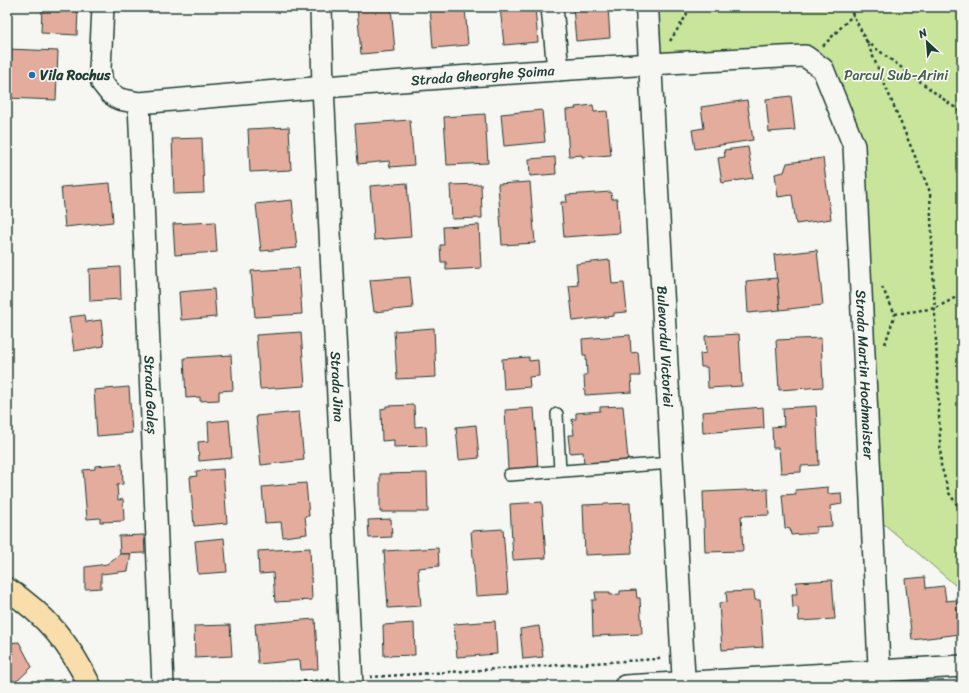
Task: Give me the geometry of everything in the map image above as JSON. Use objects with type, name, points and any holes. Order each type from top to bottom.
[{"type":"main road","name":"Bulevardul Victoriei","points":[[647,7],[684,684]]},
{"type":"main road","points":[[7,589],[55,629],[70,648],[90,686]]},
{"type":"street","name":"Strada Gheorghe Șoima","points":[[103,7],[100,69],[102,83],[110,93],[119,100],[139,103],[323,87],[650,63],[805,56],[823,69]]},
{"type":"street","name":"Strada Jina","points":[[321,7],[323,87],[352,682]]},
{"type":"street","points":[[552,7],[558,70]]},
{"type":"street","name":"Strada Martin Hochmaister","points":[[823,69],[854,146],[879,678]]},
{"type":"street","name":"Strada Galeș","points":[[139,103],[163,686]]},
{"type":"street","points":[[625,686],[879,678],[962,666]]},
{"type":"lane","points":[[557,414],[560,471]]},
{"type":"lane","points":[[509,475],[672,463]]},
{"type":"path","points":[[666,48],[686,16],[689,7]]},
{"type":"path","points":[[849,7],[866,40],[930,192],[936,308],[941,465],[949,493],[962,512]]},
{"type":"path","points":[[823,46],[853,15]]},
{"type":"path","points":[[866,40],[962,112]]},
{"type":"path","points":[[882,350],[896,314],[936,308],[962,294]]},
{"type":"path","points":[[213,686],[352,682],[657,658],[664,654]]},
{"type":"green space","name":"Parcul Sub-Arini","points":[[647,7],[962,7],[962,591],[870,512],[854,146],[805,56],[650,63]]},
{"type":"building","points":[[42,7],[78,7],[77,35],[41,33]]},
{"type":"building","points":[[357,7],[391,7],[395,51],[361,54]]},
{"type":"building","points":[[430,7],[465,7],[468,45],[433,48]]},
{"type":"building","points":[[500,7],[535,7],[538,42],[504,45]]},
{"type":"building","points":[[573,7],[608,7],[610,38],[576,41]]},
{"type":"building","name":"Vila Rochus","points":[[7,49],[58,51],[56,100],[7,98]]},
{"type":"building","points":[[791,96],[795,130],[769,132],[766,99]]},
{"type":"building","points":[[747,100],[753,140],[695,149],[692,130],[704,128],[701,107]]},
{"type":"building","points":[[593,105],[594,112],[607,111],[611,155],[582,157],[582,155],[569,156],[566,110],[576,109],[575,107]]},
{"type":"building","points":[[542,110],[545,142],[504,146],[501,114]]},
{"type":"building","points":[[485,114],[488,163],[447,165],[444,117]]},
{"type":"building","points":[[410,120],[414,165],[390,167],[389,161],[358,164],[355,124]]},
{"type":"building","points":[[289,127],[291,170],[250,172],[248,129]]},
{"type":"building","points":[[202,138],[204,193],[174,194],[172,139]]},
{"type":"building","points":[[748,147],[753,178],[722,183],[718,158],[725,157],[724,150]]},
{"type":"building","points":[[555,157],[556,174],[530,176],[529,159]]},
{"type":"building","points":[[823,158],[831,219],[796,224],[792,195],[778,197],[775,174],[784,172],[787,163]]},
{"type":"building","points":[[530,182],[535,243],[502,245],[498,184]]},
{"type":"building","points":[[110,183],[113,222],[65,227],[61,187]]},
{"type":"building","points":[[407,183],[411,237],[374,240],[370,186]]},
{"type":"building","points":[[481,184],[482,218],[452,219],[450,185]]},
{"type":"building","points":[[611,192],[612,199],[617,199],[620,233],[564,237],[561,202],[567,202],[566,195]]},
{"type":"building","points":[[292,200],[297,248],[261,251],[256,204]]},
{"type":"building","points":[[215,222],[217,252],[175,255],[173,224]]},
{"type":"building","points":[[479,225],[481,268],[446,270],[446,262],[441,262],[440,245],[444,245],[443,227]]},
{"type":"building","points":[[817,250],[823,305],[780,310],[774,255]]},
{"type":"building","points":[[610,260],[612,284],[624,283],[627,312],[614,313],[614,316],[573,321],[569,286],[578,285],[576,264]]},
{"type":"building","points":[[120,267],[121,299],[90,301],[89,269]]},
{"type":"building","points":[[299,268],[302,314],[255,317],[251,271]]},
{"type":"building","points":[[410,277],[413,308],[374,312],[370,280]]},
{"type":"building","points":[[777,278],[780,310],[748,313],[746,281]]},
{"type":"building","points":[[214,289],[216,317],[181,320],[179,292]]},
{"type":"building","points":[[85,315],[86,322],[101,320],[104,346],[74,351],[69,317]]},
{"type":"building","points":[[434,328],[436,377],[397,379],[394,331]]},
{"type":"building","points":[[301,332],[305,386],[260,389],[256,335]]},
{"type":"building","points":[[739,334],[742,386],[708,388],[707,367],[701,367],[700,354],[706,353],[705,336]]},
{"type":"building","points":[[630,335],[631,353],[638,352],[640,376],[631,376],[632,392],[585,395],[584,375],[587,375],[586,355],[583,355],[582,339]]},
{"type":"building","points":[[821,338],[823,387],[779,390],[776,340]]},
{"type":"building","points":[[231,355],[233,390],[219,391],[219,400],[200,401],[200,397],[186,398],[184,358]]},
{"type":"building","points":[[529,357],[529,361],[538,360],[539,376],[529,377],[530,387],[504,389],[502,359]]},
{"type":"building","points":[[129,387],[132,433],[97,436],[94,390]]},
{"type":"building","points":[[414,405],[415,427],[426,426],[427,446],[394,447],[394,440],[382,441],[381,409],[386,408],[386,406]]},
{"type":"building","points":[[623,406],[628,460],[584,464],[583,452],[570,453],[568,435],[574,435],[572,419],[576,419],[576,413],[600,411],[600,407]]},
{"type":"building","points":[[816,406],[819,465],[801,466],[801,472],[781,473],[779,448],[773,448],[772,427],[784,426],[783,408]]},
{"type":"building","points":[[763,407],[764,428],[703,433],[702,412]]},
{"type":"building","points":[[534,408],[538,468],[508,469],[505,410]]},
{"type":"building","points":[[299,412],[304,460],[261,465],[256,416]]},
{"type":"building","points":[[229,420],[232,458],[199,461],[198,442],[209,441],[208,422]]},
{"type":"building","points":[[476,425],[479,458],[459,460],[456,427]]},
{"type":"building","points":[[122,464],[123,484],[117,485],[118,500],[123,499],[124,521],[100,522],[100,518],[87,519],[83,470],[95,469],[95,466]]},
{"type":"building","points":[[223,469],[227,523],[194,526],[190,477],[197,476],[196,471]]},
{"type":"building","points":[[427,473],[428,512],[380,512],[380,474]]},
{"type":"building","points":[[306,483],[309,516],[305,516],[307,534],[283,537],[281,522],[265,523],[262,487]]},
{"type":"building","points":[[828,487],[828,494],[841,493],[842,504],[830,506],[832,526],[816,527],[816,533],[791,535],[790,529],[785,528],[782,495],[796,494],[795,490]]},
{"type":"building","points":[[768,489],[769,515],[741,516],[743,551],[705,552],[703,492]]},
{"type":"building","points":[[542,502],[546,558],[513,560],[510,504]]},
{"type":"building","points":[[630,503],[632,553],[585,555],[583,505]]},
{"type":"building","points":[[391,519],[392,537],[369,538],[368,520]]},
{"type":"building","points":[[503,529],[508,594],[476,596],[471,531]]},
{"type":"building","points":[[144,535],[145,553],[120,554],[119,536]]},
{"type":"building","points":[[224,538],[227,572],[198,574],[195,541]]},
{"type":"building","points":[[310,548],[312,600],[275,602],[273,573],[259,574],[258,551]]},
{"type":"building","points":[[438,548],[439,566],[418,568],[421,606],[388,608],[384,551]]},
{"type":"building","points":[[120,554],[131,554],[128,571],[101,574],[101,588],[85,589],[85,567],[107,564]]},
{"type":"building","points":[[925,577],[926,588],[944,586],[946,601],[956,600],[960,634],[912,640],[905,579]]},
{"type":"building","points":[[832,580],[835,619],[799,621],[798,607],[793,608],[792,594],[797,594],[796,582]]},
{"type":"building","points":[[636,590],[637,598],[640,598],[642,634],[593,636],[592,600],[596,600],[595,592],[610,592],[610,595],[620,594],[620,591]]},
{"type":"building","points":[[754,591],[755,600],[760,600],[763,647],[722,650],[719,603],[727,602],[726,592]]},
{"type":"building","points":[[315,619],[318,669],[301,670],[300,660],[258,664],[255,624]]},
{"type":"building","points":[[495,621],[497,654],[457,657],[454,624]]},
{"type":"building","points":[[414,623],[415,655],[384,656],[383,625]]},
{"type":"building","points":[[230,625],[232,656],[195,658],[194,626]]},
{"type":"building","points":[[539,626],[543,657],[523,659],[520,629]]},
{"type":"building","points":[[19,642],[32,667],[15,683],[7,686],[7,643]]},
{"type":"building","points":[[64,678],[68,686],[47,686]]},
{"type":"place","name":"Vila Rochus","points":[[32,75]]}]
